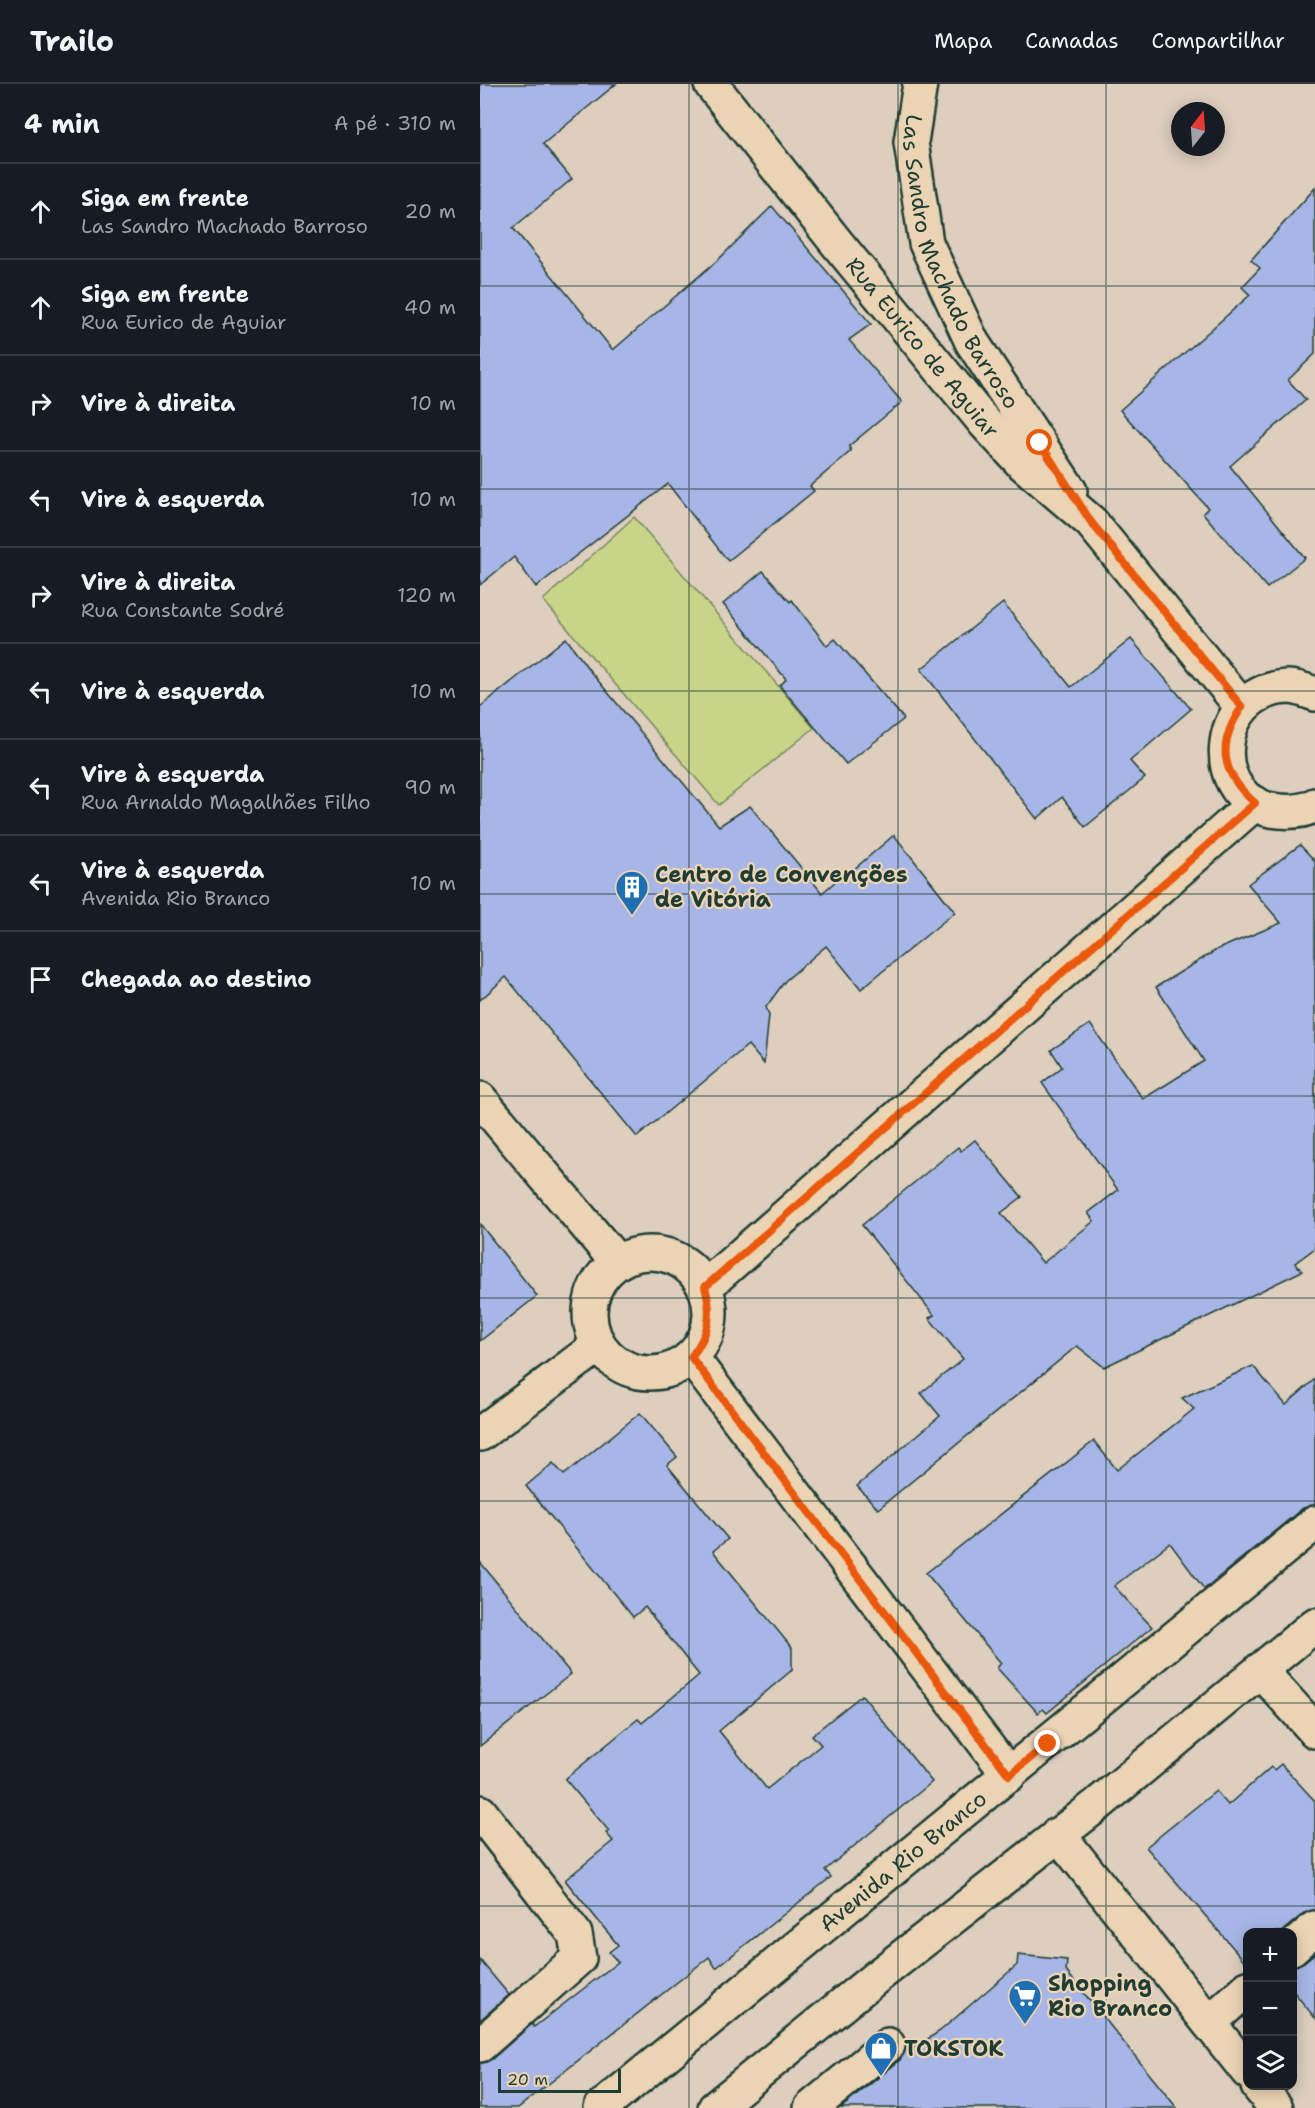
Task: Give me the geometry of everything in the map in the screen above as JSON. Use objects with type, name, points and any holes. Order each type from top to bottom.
[{"type":"street","name":"Rua Eurico de Aguiar","points":[[711,84],[836,242],[985,423],[1021,462],[1091,522],[1242,707]]},
{"type":"street","name":"Las Sandro Machado Barroso","points":[[920,84],[911,142],[926,243],[972,342],[1091,522]]},
{"type":"street","points":[[1315,694],[1289,687],[1264,692],[1242,707],[1230,725],[1225,747],[1228,769],[1238,788],[1255,803],[1273,810],[1292,812],[1315,805]]},
{"type":"street","points":[[705,1287],[1255,803]]},
{"type":"street","points":[[480,1099],[617,1262]]},
{"type":"street","points":[[641,1253],[666,1255],[689,1267],[705,1287],[710,1305],[709,1324],[703,1342],[691,1357],[673,1368],[653,1373],[632,1370],[614,1360],[599,1345],[591,1328],[590,1309],[593,1291],[603,1274],[617,1262],[641,1253]]},
{"type":"street","points":[[480,1434],[599,1345]]},
{"type":"street","points":[[691,1357],[1009,1775]]},
{"type":"street","name":"Avenida Rio Branco","points":[[601,2108],[1315,1523]]},
{"type":"street","points":[[715,2108],[1058,1834],[1315,1624]]},
{"type":"street","points":[[1260,1670],[1315,1731]]},
{"type":"street","points":[[480,1812],[575,1934],[579,1958],[480,2045]]},
{"type":"street","points":[[1058,1834],[1243,2066]]},
{"type":"street","points":[[1297,1944],[1315,1928]]},
{"type":"street","points":[[1209,2023],[1243,1992]]},
{"type":"street","points":[[832,2102],[888,2045]]},
{"type":"street","points":[[1262,2090],[1276,2108]]},
{"type":"green space","points":[[634,517],[814,728],[719,805],[543,600]]},
{"type":"building","points":[[480,84],[616,84],[543,144],[572,179],[513,228],[613,350],[720,258],[772,206],[871,324],[849,340],[902,402],[849,446],[851,451],[810,486],[814,491],[728,561],[668,484],[536,587],[514,557],[480,585]]},
{"type":"building","points":[[1315,188],[1315,354],[1288,380],[1306,400],[1230,466],[1305,558],[1267,588],[1203,513],[1208,508],[1120,410],[1250,295],[1242,287],[1260,268],[1251,260]]},
{"type":"building","points":[[763,571],[790,602],[792,600],[827,646],[835,639],[904,719],[846,764],[780,686],[786,679],[723,604]]},
{"type":"building","points":[[1003,603],[1071,687],[1131,639],[1191,709],[1130,761],[1145,778],[1085,827],[1062,797],[1037,819],[921,669]]},
{"type":"building","name":"Centro de Convenções de Vitória","points":[[566,638],[590,671],[719,826],[750,806],[822,893],[844,874],[846,876],[894,835],[955,912],[861,989],[826,946],[785,981],[766,1007],[769,1015],[764,1064],[748,1045],[637,1137],[506,977],[480,1000],[480,707]]},
{"type":"building","points":[[1300,845],[1315,861],[1315,1248],[1295,1263],[1302,1271],[1104,1367],[1077,1346],[878,1509],[857,1486],[940,1416],[921,1393],[963,1359],[929,1318],[934,1315],[862,1225],[958,1147],[961,1151],[975,1140],[1022,1197],[1001,1213],[1043,1263],[1094,1221],[1088,1213],[1118,1190],[1042,1083],[1062,1067],[1051,1050],[1090,1024],[1143,1099],[1204,1061],[1156,987],[1218,949],[1281,923],[1248,884]]},
{"type":"building","points":[[480,1224],[537,1296],[480,1341]]},
{"type":"building","points":[[1253,1366],[1286,1405],[1315,1379],[1315,1505],[1303,1508],[1204,1589],[1170,1543],[1114,1586],[1152,1627],[1047,1713],[1043,1709],[1038,1713],[997,1668],[1001,1663],[926,1573],[1094,1441],[1117,1470],[1194,1409],[1182,1398]]},
{"type":"building","points":[[640,1413],[677,1457],[667,1465],[728,1539],[713,1551],[792,1648],[792,1670],[719,1731],[767,1789],[821,1745],[812,1735],[862,1695],[932,1782],[825,1870],[831,1877],[716,1968],[709,1957],[518,2108],[480,2108],[480,2063],[492,2059],[532,2024],[534,2027],[618,1962],[609,1952],[618,1945],[565,1880],[613,1841],[606,1833],[609,1831],[565,1779],[638,1719],[642,1723],[699,1675],[645,1607],[633,1617],[526,1486],[553,1463],[564,1475]]},
{"type":"building","points":[[480,1562],[571,1674],[480,1746]]},
{"type":"building","points":[[1281,1764],[1315,1801],[1315,1910],[1303,1914],[1286,1928],[1243,1928],[1243,1959],[1146,1847],[1216,1791],[1228,1805],[1271,1767],[1274,1770]]},
{"type":"building","points":[[1315,1953],[1315,2018],[1297,1996],[1297,1965]]},
{"type":"building","name":"Shopping Rio Branco","points":[[1018,1955],[1067,1960],[1066,1971],[1177,2108],[841,2108],[900,2060],[906,2044],[911,2050],[940,2031],[1017,1965]]},
{"type":"building","points":[[480,1960],[509,1995],[480,2020]]},
{"type":"place","name":"Centro de Convenções de Vitória","points":[[632,916]]},
{"type":"place","name":"Shopping Rio Branco","points":[[1025,2025]]},
{"type":"place","name":"TOKSTOK","points":[[881,2077]]},
{"type":"route","points":[[1040,443],[1091,522],[1242,707],[1230,725],[1225,747],[1228,769],[1238,788],[1255,803],[705,1287],[710,1305],[709,1324],[703,1342],[691,1357],[1009,1775],[1048,1744]]}]
